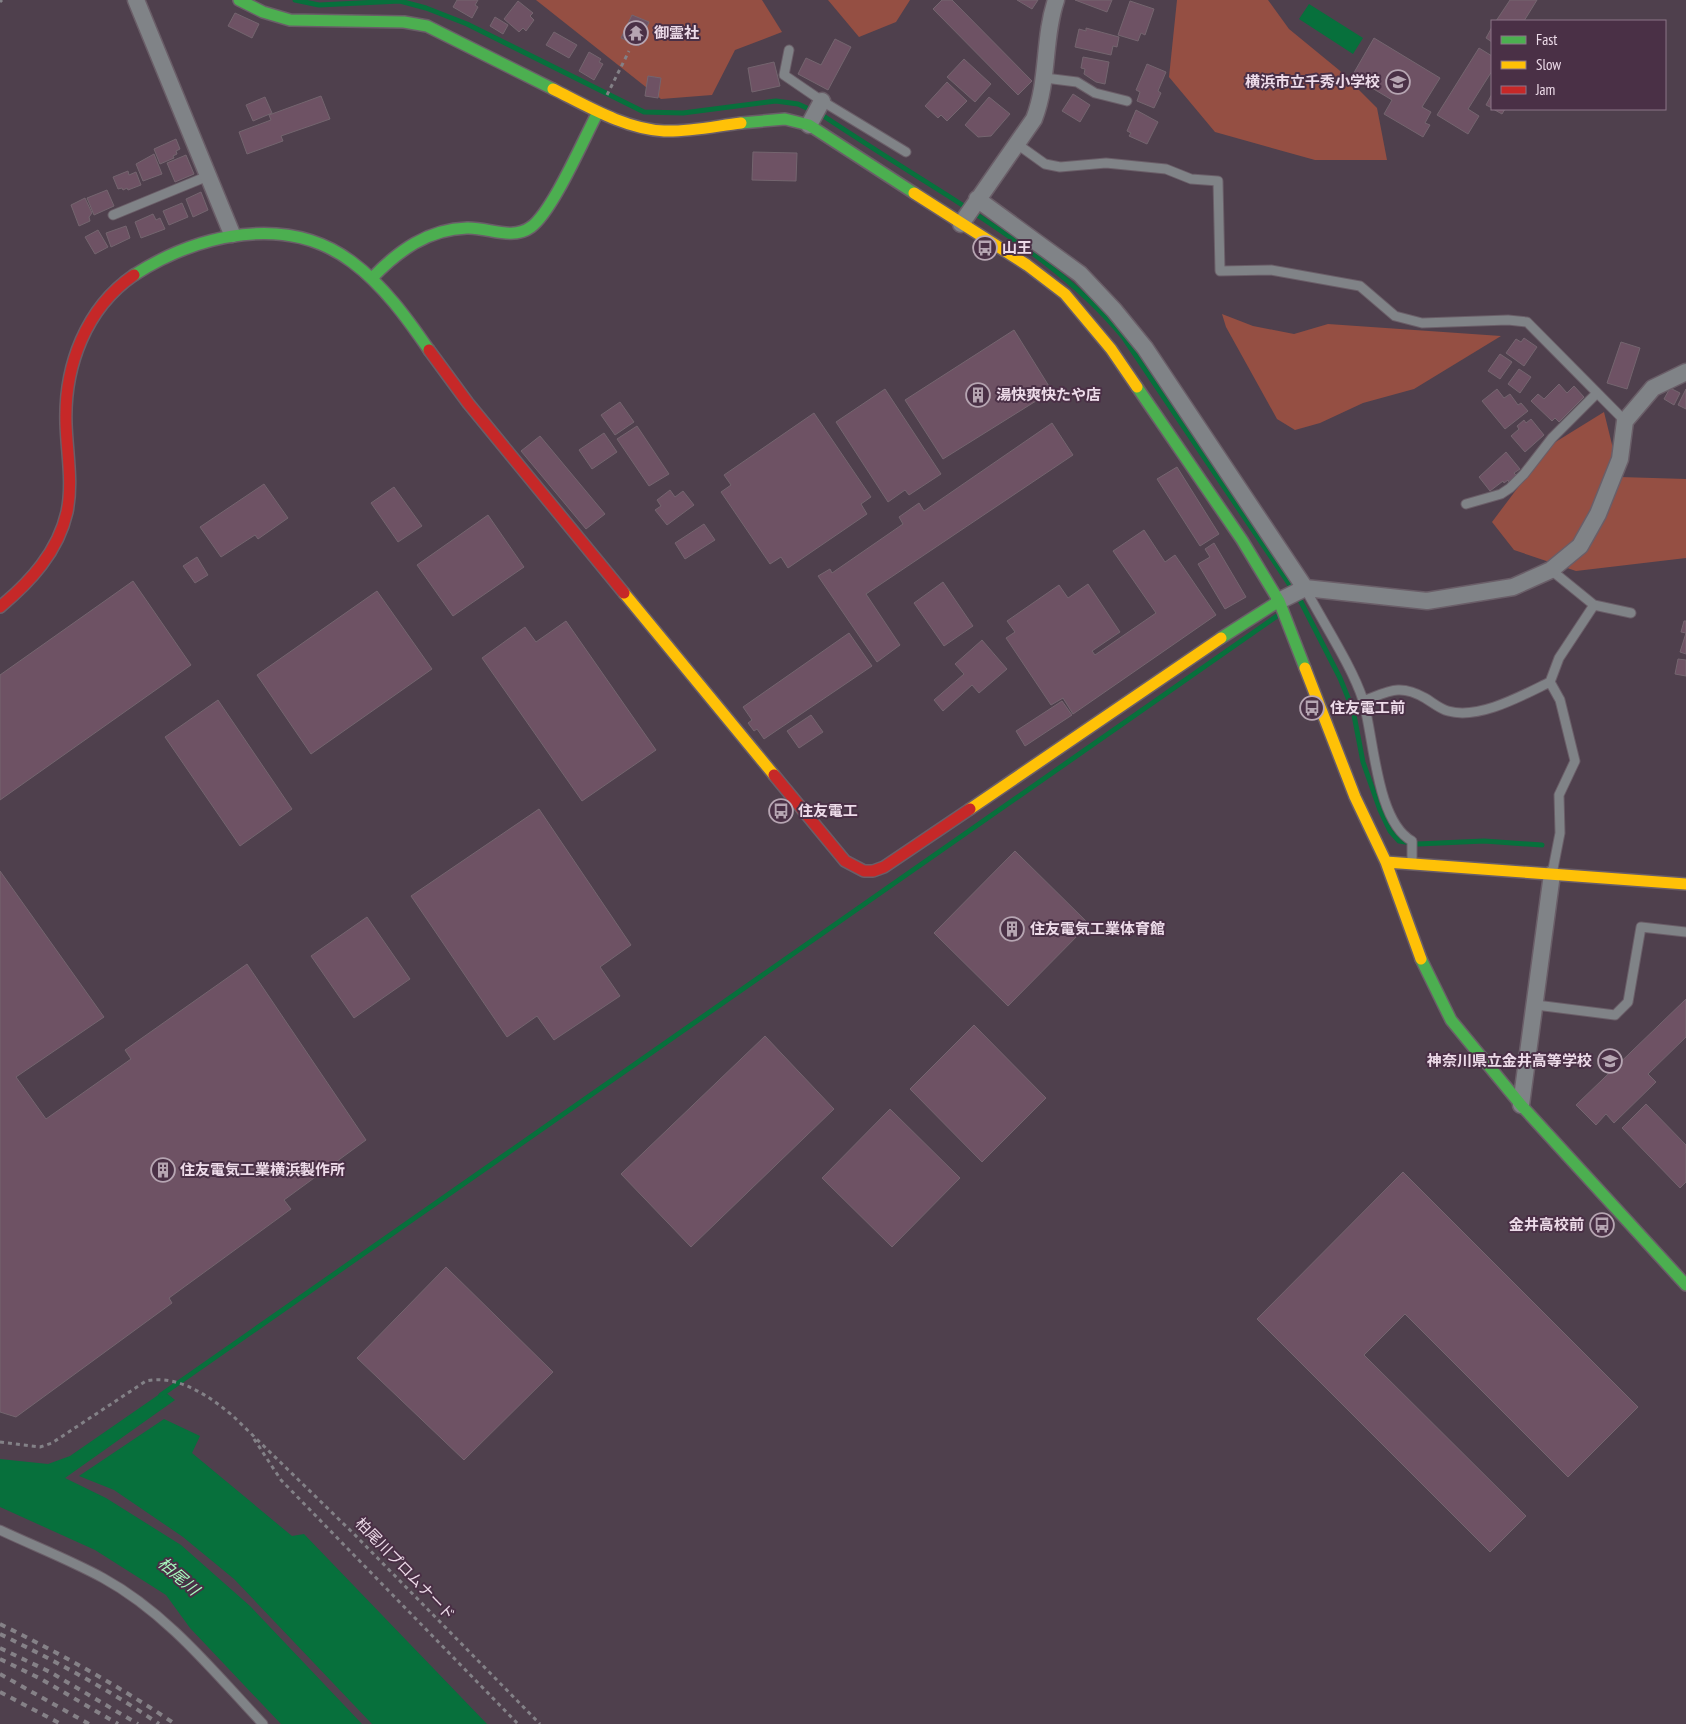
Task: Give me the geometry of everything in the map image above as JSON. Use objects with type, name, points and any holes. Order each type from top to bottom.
[{"type":"street","points":[[136,0],[232,234]]},
{"type":"street","points":[[239,0],[263,12],[290,20],[404,22],[427,26],[598,112],[630,124],[664,131],[786,119],[811,121],[961,224],[1027,265],[1064,294],[1085,316],[1139,387],[1242,540],[1291,598]]},
{"type":"street","points":[[961,224],[1034,119],[1041,100],[1049,32],[1056,0]]},
{"type":"street","points":[[811,121],[822,101]]},
{"type":"street","points":[[372,278],[400,251],[414,243],[441,234],[467,228],[512,234],[522,232],[533,226],[545,210],[598,112]]},
{"type":"street","points":[[977,199],[1080,274],[1114,310],[1145,348],[1291,598],[1292,635],[1354,797],[1386,862],[1425,970],[1451,1020],[1522,1105],[1686,1285]]},
{"type":"street","points":[[0,607],[35,576],[55,545],[62,528],[67,512],[70,479],[66,422],[68,387],[76,352],[90,319],[112,292],[139,270],[196,245],[232,234],[281,234],[315,242],[346,257],[385,291],[448,379],[845,861],[862,871],[876,871],[1268,606],[1291,598],[1427,601],[1513,587],[1551,570],[1580,546],[1598,514],[1620,459],[1625,421],[1653,388],[1686,372]]},
{"type":"street","points":[[1386,862],[1686,884]]},
{"type":"street","points":[[1522,1105],[1552,874]]},
{"type":"lane","points":[[790,50],[784,75],[822,101],[906,152]]},
{"type":"lane","points":[[1045,78],[1077,82],[1096,93],[1127,101]]},
{"type":"lane","points":[[1017,144],[1044,164],[1060,168],[1106,163],[1166,169],[1191,179],[1218,181],[1220,271],[1271,270],[1360,286],[1395,316],[1422,323],[1508,320],[1527,322],[1625,421]]},
{"type":"lane","points":[[113,216],[208,176]]},
{"type":"lane","points":[[1466,504],[1501,494],[1510,488],[1524,474],[1552,438],[1597,393]]},
{"type":"lane","points":[[1551,570],[1594,605],[1631,613]]},
{"type":"lane","points":[[1291,598],[1356,684],[1363,701],[1374,763],[1390,816],[1401,835],[1412,841],[1412,864]]},
{"type":"lane","points":[[1363,701],[1398,688],[1418,694],[1448,711],[1477,712],[1508,702],[1550,682],[1559,658],[1594,605]]},
{"type":"lane","points":[[1550,682],[1560,700],[1566,733],[1575,761],[1559,796],[1560,833],[1552,874]]},
{"type":"lane","points":[[1536,1005],[1615,1016],[1628,1002],[1641,927],[1686,932]]},
{"type":"lane","points":[[0,1530],[104,1579],[142,1605],[198,1653],[263,1724]]},
{"type":"path","points":[[605,100],[629,51]]},
{"type":"path","name":"柏尾川プロムナード","points":[[0,1442],[22,1446],[46,1445],[66,1435],[146,1381],[158,1378],[190,1388],[215,1401],[251,1433],[354,1534],[540,1724]]},
{"type":"path","name":"柏尾川プロムナード","points":[[251,1433],[281,1480],[518,1724]]},
{"type":"shaded area","points":[[536,0],[762,0],[782,32],[735,50],[712,95],[661,99]]},
{"type":"shaded area","points":[[828,0],[910,0],[896,22],[859,37]]},
{"type":"shaded area","points":[[1177,0],[1268,0],[1289,29],[1339,70],[1377,108],[1387,160],[1315,160],[1215,132],[1169,77]]},
{"type":"shaded area","points":[[1222,314],[1253,326],[1294,334],[1328,324],[1501,336],[1414,389],[1363,403],[1320,423],[1295,430],[1277,419],[1226,327]]},
{"type":"shaded area","points":[[1604,412],[1620,477],[1686,479],[1686,558],[1576,571],[1514,550],[1492,522],[1549,446]]},
{"type":"water","points":[[1309,4],[1363,38],[1353,54],[1299,19]]},
{"type":"water","name":"柏尾川","points":[[164,1391],[175,1400],[65,1478],[106,1498],[181,1545],[250,1606],[362,1724],[281,1724],[190,1628],[166,1595],[95,1550],[0,1507],[0,1459],[48,1464],[70,1456]]},
{"type":"water","points":[[164,1419],[200,1436],[192,1453],[292,1536],[304,1534],[487,1724],[372,1724],[234,1579],[183,1537],[114,1490],[79,1476]]},
{"type":"building","points":[[457,0],[478,0],[475,5],[478,7],[472,18],[453,7]]},
{"type":"building","points":[[942,0],[952,0],[1032,81],[1018,95],[933,9]]},
{"type":"building","points":[[1017,0],[1038,0],[1032,9]]},
{"type":"building","points":[[1075,0],[1112,0],[1107,12]]},
{"type":"building","points":[[1510,0],[1537,0],[1525,20],[1497,20]]},
{"type":"building","points":[[518,1],[533,13],[530,16],[534,20],[526,31],[523,28],[519,32],[504,19]]},
{"type":"building","points":[[1130,1],[1154,9],[1145,35],[1141,33],[1138,41],[1118,35]]},
{"type":"building","points":[[235,13],[259,24],[252,38],[228,26]]},
{"type":"building","points":[[632,15],[649,22],[639,46],[621,38]]},
{"type":"building","points":[[495,17],[508,25],[503,34],[490,26]]},
{"type":"building","points":[[1086,28],[1119,37],[1117,47],[1113,46],[1111,55],[1075,47],[1079,29],[1086,31]]},
{"type":"building","points":[[1491,29],[1491,41],[1486,38]]},
{"type":"building","points":[[554,32],[577,45],[569,58],[546,45]]},
{"type":"building","points":[[1374,38],[1440,78],[1422,107],[1431,112],[1425,123],[1430,125],[1423,137],[1384,114],[1392,100],[1352,76]]},
{"type":"building","points":[[835,39],[851,47],[828,90],[798,74],[806,58],[821,65]]},
{"type":"building","points":[[1479,48],[1491,55],[1491,73],[1468,109],[1479,116],[1468,134],[1437,115]]},
{"type":"building","points":[[589,52],[601,59],[599,62],[603,64],[594,80],[579,71]]},
{"type":"building","points":[[1083,57],[1109,62],[1105,84],[1096,82],[1084,74],[1085,69],[1081,68]]},
{"type":"building","points":[[964,59],[991,84],[975,102],[947,77]]},
{"type":"building","points":[[774,62],[780,86],[752,92],[748,68]]},
{"type":"building","points":[[1147,64],[1166,72],[1158,91],[1161,93],[1154,108],[1137,101],[1140,92],[1136,90]]},
{"type":"building","points":[[648,76],[661,78],[658,98],[645,96]]},
{"type":"building","points":[[947,82],[967,101],[947,121],[941,115],[938,118],[925,106]]},
{"type":"building","points":[[1073,94],[1090,105],[1080,122],[1062,111]]},
{"type":"building","points":[[321,96],[330,119],[281,136],[283,141],[247,154],[239,132],[271,120],[269,115]]},
{"type":"building","points":[[1491,96],[1491,108],[1486,105]]},
{"type":"building","points":[[265,97],[272,113],[253,121],[246,105]]},
{"type":"building","points":[[989,97],[1010,114],[991,136],[978,137],[965,125]]},
{"type":"building","points":[[1136,110],[1158,122],[1147,144],[1129,136],[1131,133],[1127,131]]},
{"type":"building","points":[[1495,110],[1504,110],[1502,114]]},
{"type":"building","points":[[176,139],[180,149],[176,151],[177,154],[173,156],[174,158],[160,164],[154,149]]},
{"type":"building","points":[[753,152],[797,153],[796,181],[752,180]]},
{"type":"building","points":[[154,154],[162,174],[143,181],[136,164]]},
{"type":"building","points":[[186,155],[194,174],[175,182],[167,163]]},
{"type":"building","points":[[128,171],[129,175],[136,172],[141,185],[128,190],[127,188],[123,190],[122,188],[118,189],[113,177]]},
{"type":"building","points":[[107,190],[114,206],[94,215],[87,198]]},
{"type":"building","points":[[201,192],[208,210],[193,217],[186,199]]},
{"type":"building","points":[[85,198],[92,213],[89,217],[90,221],[79,226],[71,205]]},
{"type":"building","points":[[182,203],[188,217],[169,225],[163,211]]},
{"type":"building","points":[[153,214],[156,220],[160,218],[165,229],[141,238],[135,222]]},
{"type":"building","points":[[126,226],[130,238],[111,247],[106,233]]},
{"type":"building","points":[[98,230],[108,247],[95,254],[85,237]]},
{"type":"building","name":"湯快爽快たや店","points":[[1014,330],[1052,391],[943,459],[905,400]]},
{"type":"building","points":[[1524,338],[1537,347],[1524,366],[1506,353],[1516,339],[1521,342]]},
{"type":"building","points":[[1621,342],[1640,348],[1627,389],[1607,383]]},
{"type":"building","points":[[1500,354],[1512,362],[1500,379],[1488,371]]},
{"type":"building","points":[[1519,369],[1531,377],[1520,393],[1508,384]]},
{"type":"building","points":[[1559,384],[1567,393],[1574,386],[1584,397],[1559,422],[1555,418],[1552,421],[1531,401],[1538,394],[1544,399]]},
{"type":"building","points":[[1670,388],[1680,393],[1674,405],[1664,399]]},
{"type":"building","points":[[885,389],[941,474],[909,495],[905,490],[888,502],[836,422]]},
{"type":"building","points":[[1497,389],[1504,398],[1510,394],[1518,405],[1521,403],[1528,411],[1505,429],[1482,401]]},
{"type":"building","points":[[1686,389],[1686,409],[1678,405]]},
{"type":"building","points":[[620,402],[634,422],[615,435],[601,415]]},
{"type":"building","points":[[814,413],[871,497],[861,504],[867,514],[788,568],[781,557],[770,564],[721,492],[731,485],[724,475]]},
{"type":"building","points":[[1531,419],[1544,435],[1525,452],[1511,436],[1519,429],[1517,426],[1524,420],[1526,423]]},
{"type":"building","points":[[1052,423],[1073,455],[866,594],[900,645],[877,662],[818,576],[830,569],[832,573],[903,524],[899,517],[919,503],[924,511]]},
{"type":"building","points":[[637,426],[669,474],[649,486],[617,439]]},
{"type":"building","points":[[604,433],[617,452],[592,469],[579,450]]},
{"type":"building","points":[[540,436],[605,514],[586,529],[521,451]]},
{"type":"building","points":[[1506,452],[1520,469],[1514,473],[1517,476],[1509,483],[1508,480],[1504,483],[1503,481],[1490,491],[1479,477]]},
{"type":"building","points":[[1177,467],[1219,534],[1200,546],[1157,479]]},
{"type":"building","points":[[264,484],[288,518],[258,539],[255,535],[221,557],[200,527]]},
{"type":"building","points":[[394,487],[422,526],[398,542],[371,503]]},
{"type":"building","points":[[670,490],[675,497],[683,491],[694,505],[667,525],[655,510],[661,506],[657,500]]},
{"type":"building","points":[[488,515],[524,567],[453,616],[417,565]]},
{"type":"building","points":[[704,524],[715,540],[685,559],[675,543]]},
{"type":"building","points":[[1144,530],[1165,562],[1175,555],[1216,615],[1073,714],[1063,698],[1051,705],[1006,638],[1015,632],[1007,621],[1059,585],[1068,598],[1088,584],[1120,632],[1092,651],[1095,655],[1156,613],[1113,551]]},
{"type":"building","points":[[1214,543],[1246,597],[1225,609],[1198,564],[1210,557],[1205,549]]},
{"type":"building","points":[[197,557],[208,575],[195,583],[183,566]]},
{"type":"building","points":[[133,581],[191,665],[0,800],[0,675]]},
{"type":"building","points":[[943,582],[973,626],[944,646],[914,603]]},
{"type":"building","points":[[377,591],[432,669],[311,754],[257,675]]},
{"type":"building","points":[[566,621],[656,750],[582,801],[482,658],[525,627],[536,642]]},
{"type":"building","points":[[1684,621],[1686,621],[1686,633],[1681,632]]},
{"type":"building","points":[[849,633],[872,666],[764,739],[757,729],[754,731],[748,723],[752,720],[743,707]]},
{"type":"building","points":[[1686,633],[1686,654],[1680,652]]},
{"type":"building","points":[[982,640],[1007,669],[979,693],[972,685],[943,711],[934,700],[964,674],[955,664]]},
{"type":"building","points":[[1678,659],[1686,660],[1686,676],[1675,674]]},
{"type":"building","points":[[218,700],[292,809],[240,846],[165,737]]},
{"type":"building","points":[[1062,701],[1072,715],[1025,746],[1016,731]]},
{"type":"building","points":[[811,715],[823,732],[799,748],[787,731]]},
{"type":"building","points":[[539,809],[631,945],[600,967],[620,996],[554,1040],[537,1016],[507,1037],[411,896]]},
{"type":"building","name":"住友電気工業体育館","points":[[1015,851],[1089,924],[1008,1006],[934,933]]},
{"type":"building","name":"住友電気工業横浜製作所","points":[[0,871],[104,1017],[16,1077],[46,1119],[131,1059],[125,1050],[247,964],[366,1140],[284,1200],[291,1209],[169,1298],[172,1303],[16,1417],[0,1412]]},
{"type":"building","points":[[367,917],[410,979],[354,1018],[311,956]]},
{"type":"building","points":[[1686,999],[1686,1037],[1648,1074],[1656,1082],[1614,1123],[1606,1114],[1596,1125],[1576,1105]]},
{"type":"building","points":[[974,1025],[1046,1098],[982,1162],[910,1089]]},
{"type":"building","points":[[765,1036],[834,1109],[691,1247],[621,1174]]},
{"type":"building","points":[[1646,1104],[1686,1145],[1686,1182],[1680,1188],[1622,1128]]},
{"type":"building","points":[[890,1109],[960,1178],[892,1247],[822,1178]]},
{"type":"building","points":[[1403,1172],[1638,1407],[1568,1477],[1405,1314],[1364,1355],[1526,1516],[1490,1552],[1257,1319]]},
{"type":"building","points":[[446,1267],[553,1372],[464,1460],[357,1358]]},
{"type":"waterway","points":[[295,0],[319,5],[400,1],[426,8],[467,24],[644,112],[683,113],[776,101],[798,104],[822,115],[997,228],[1064,278],[1124,338],[1300,600],[1340,678],[1353,710],[1363,762],[1380,810],[1390,831],[1399,841],[1418,844],[1484,841],[1542,845]]},
{"type":"waterway","points":[[161,1395],[1277,616]]},
{"type":"railway","points":[[0,1624],[89,1671],[175,1724]]},
{"type":"railway","points":[[0,1634],[81,1676],[159,1724]]},
{"type":"railway","points":[[0,1648],[50,1672],[138,1724]]},
{"type":"railway","points":[[0,1659],[41,1679],[118,1724]]},
{"type":"railway","points":[[0,1674],[89,1724]]},
{"type":"railway","points":[[0,1692],[61,1724]]},
{"type":"traffic: fast","points":[[239,0],[263,12],[290,20],[404,22],[427,26],[553,89]]},
{"type":"traffic: fast","points":[[372,278],[403,251],[439,232],[475,228],[516,233],[531,227],[540,219],[549,206],[598,112]]},
{"type":"traffic: fast","points":[[741,123],[785,119],[809,125],[914,193]]},
{"type":"traffic: fast","points":[[134,275],[186,249],[214,240],[243,235],[271,234],[300,238],[327,247],[363,271],[394,303],[429,350]]},
{"type":"traffic: fast","points":[[1137,387],[1242,540],[1279,601],[1305,668]]},
{"type":"traffic: fast","points":[[1221,638],[1279,601]]},
{"type":"traffic: fast","points":[[1421,959],[1451,1020],[1521,1105],[1686,1285]]},
{"type":"traffic: slow","points":[[553,89],[607,116],[649,129],[683,131],[741,123]]},
{"type":"traffic: slow","points":[[914,193],[1027,265],[1065,294],[1111,349],[1137,387]]},
{"type":"traffic: slow","points":[[624,593],[774,775]]},
{"type":"traffic: slow","points":[[970,809],[1221,638]]},
{"type":"traffic: slow","points":[[1305,668],[1355,797],[1386,862],[1421,959]]},
{"type":"traffic: slow","points":[[1386,862],[1686,884]]},
{"type":"traffic: jam","points":[[0,607],[32,577],[50,553],[63,527],[70,490],[66,402],[74,360],[81,340],[91,321],[117,288],[134,275]]},
{"type":"traffic: jam","points":[[429,350],[468,403],[624,593]]},
{"type":"traffic: jam","points":[[774,775],[845,861],[864,871],[873,871],[884,867],[970,809]]},
{"type":"place","name":"御霊社","points":[[636,33]]},
{"type":"place","name":"横浜市立千秀小学校","points":[[1398,82]]},
{"type":"place","name":"山王","points":[[985,248]]},
{"type":"place","name":"湯快爽快たや店","points":[[978,395]]},
{"type":"place","name":"住友電工前","points":[[1312,708]]},
{"type":"place","name":"住友電工","points":[[781,811]]},
{"type":"place","name":"住友電気工業体育館","points":[[1012,929]]},
{"type":"place","name":"神奈川県立金井高等学校","points":[[1610,1061]]},
{"type":"place","name":"住友電気工業横浜製作所","points":[[163,1170]]},
{"type":"place","name":"金井高校前","points":[[1602,1225]]}]
